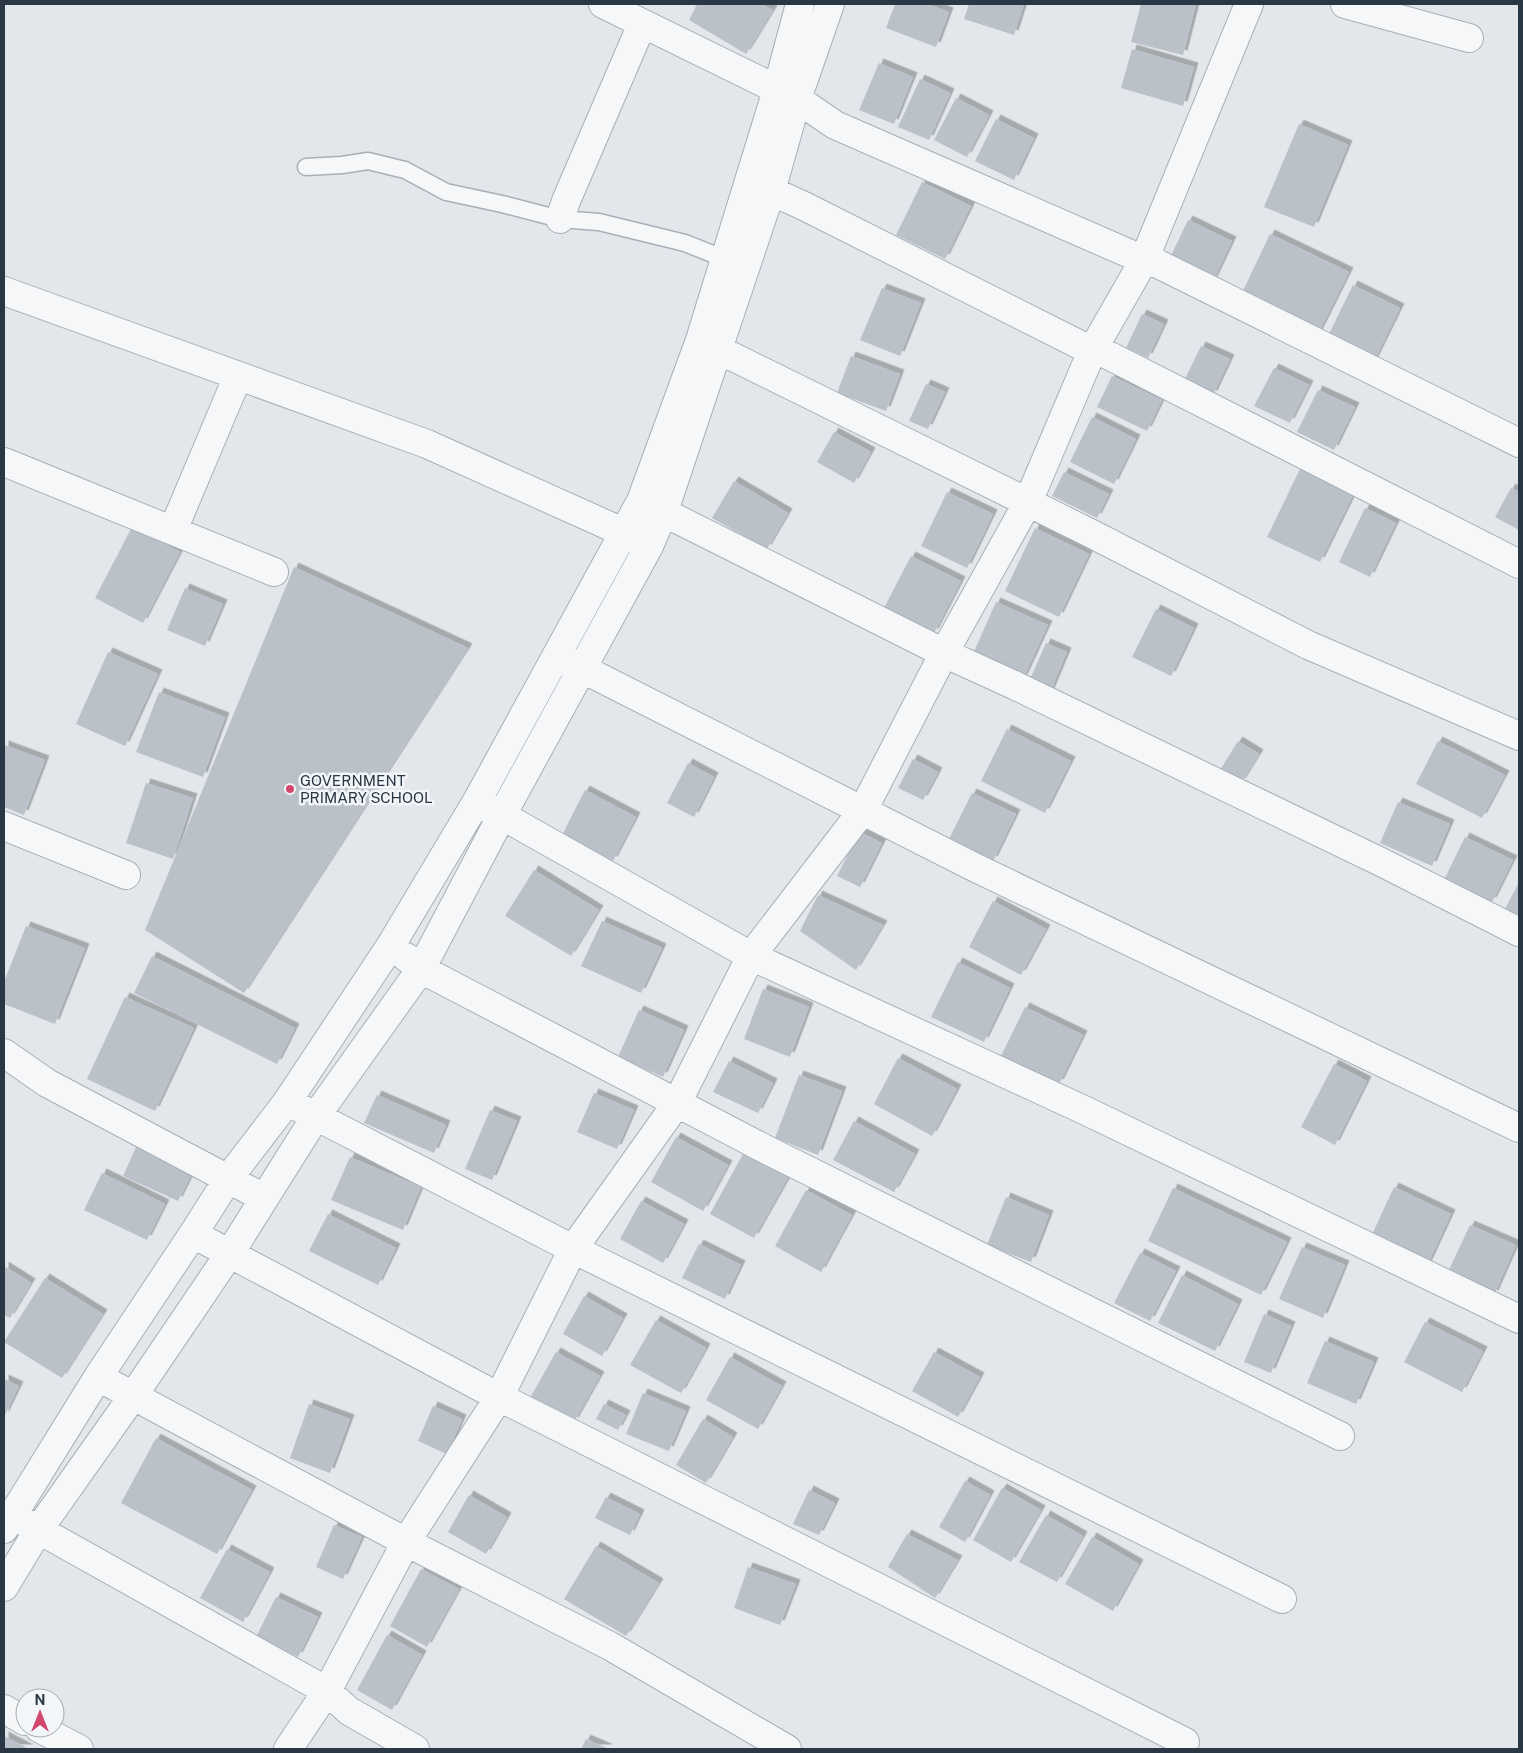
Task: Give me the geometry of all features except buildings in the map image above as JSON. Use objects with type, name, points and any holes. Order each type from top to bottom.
[{"type":"street","points":[[603,4],[787,95],[835,125],[1144,260],[1146,258],[1519,443]]},
{"type":"street","points":[[4,1587],[39,1529],[133,1396],[230,1253],[316,1116],[421,969],[649,546],[652,506],[709,344],[771,191],[800,4]]},
{"type":"street","points":[[709,344],[724,259],[787,95],[830,4]]},
{"type":"street","points":[[288,1749],[327,1691],[406,1542],[499,1397],[573,1249],[677,1103],[750,956],[863,810],[944,654],[1028,502],[1092,350],[1144,260],[1249,4]]},
{"type":"street","points":[[1345,4],[1469,38]]},
{"type":"street","points":[[560,219],[642,24]]},
{"type":"street","points":[[771,191],[1092,350],[1113,358],[1519,564]]},
{"type":"street","points":[[4,291],[428,444],[625,533],[649,546]]},
{"type":"street","points":[[709,344],[1028,502],[1308,644],[1519,736]]},
{"type":"street","points":[[173,530],[238,376]]},
{"type":"street","points":[[4,462],[274,572]]},
{"type":"street","points":[[416,1749],[349,1712],[327,1691],[39,1529],[8,1522],[98,1377],[228,1178],[288,1102],[391,945],[477,801],[625,533],[652,506]]},
{"type":"street","points":[[652,506],[944,654],[1372,857],[1519,932]]},
{"type":"street","points":[[557,656],[976,868],[1519,1128]]},
{"type":"street","points":[[477,801],[750,956],[1084,1110],[1519,1318]]},
{"type":"street","points":[[4,826],[126,874]]},
{"type":"street","points":[[391,945],[421,969],[677,1103],[1340,1436]]},
{"type":"street","points":[[4,1053],[47,1083],[264,1198]]},
{"type":"street","points":[[288,1102],[573,1249],[1282,1599]]},
{"type":"street","points":[[193,1234],[499,1397],[1185,1742]]},
{"type":"street","points":[[98,1377],[406,1542],[610,1646],[787,1749]]},
{"type":"street","points":[[58,1738],[79,1749]]},
{"type":"lane","points":[[306,167],[368,161],[405,170],[446,192],[560,219],[599,222],[685,242],[724,259]]},
{"type":"place","name":"GOVERNMENT PRIMARY SCHOOL","points":[[290,789]]}]
